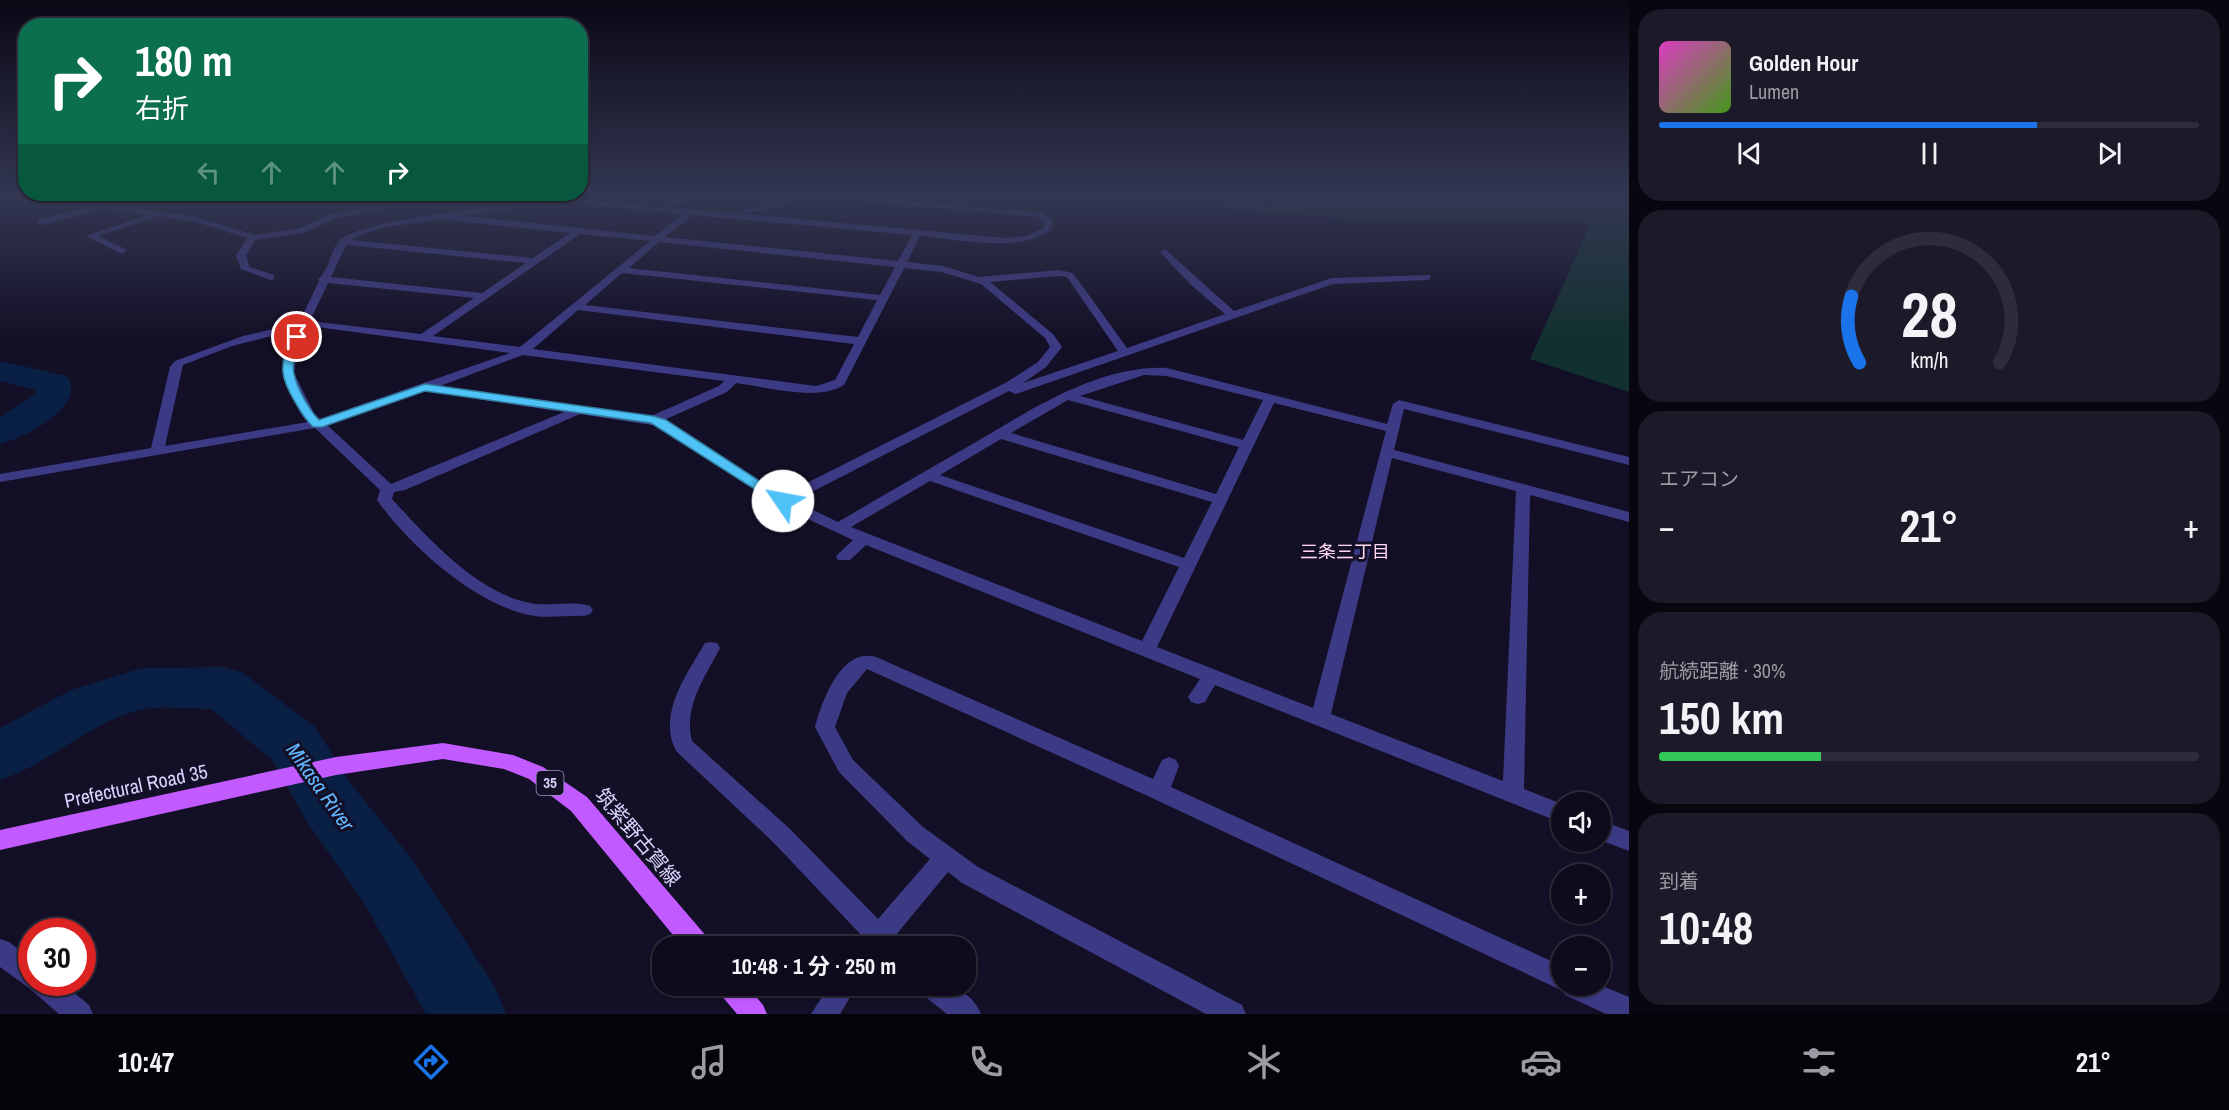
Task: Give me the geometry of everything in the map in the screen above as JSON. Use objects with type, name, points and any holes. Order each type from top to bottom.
[{"type":"main road","name":"筑紫野古賀線","points":[[283,778],[336,766],[443,751],[506,761],[536,773],[579,804],[690,936]]},
{"type":"main road","name":"Prefectural Road 35","points":[[0,840],[283,778]]},
{"type":"main road","points":[[739,996],[754,1014]]},
{"type":"street","points":[[108,244],[122,251]]},
{"type":"street","points":[[248,244],[241,256],[246,269],[271,277]]},
{"type":"street","points":[[342,244],[323,279],[292,348],[288,373],[308,415],[388,489]]},
{"type":"street","points":[[366,244],[535,261]]},
{"type":"street","points":[[423,339],[559,244]]},
{"type":"street","points":[[0,478],[317,424],[425,387],[521,352],[651,244]]},
{"type":"street","points":[[712,244],[901,263],[943,269],[980,280],[1059,273],[1070,275],[1124,351]]},
{"type":"street","points":[[157,453],[176,367],[179,363],[302,325],[316,324],[816,390],[832,387],[840,382],[911,244]]},
{"type":"street","points":[[1165,252],[1193,282],[1231,314]]},
{"type":"street","points":[[620,270],[883,298]]},
{"type":"street","points":[[783,501],[917,431],[989,398],[1124,351],[1332,281],[1427,277]]},
{"type":"street","points":[[323,279],[485,296]]},
{"type":"street","points":[[980,280],[1049,336],[1056,346],[1052,356],[1040,367],[989,398]]},
{"type":"street","points":[[576,307],[861,341]]},
{"type":"street","points":[[840,527],[1067,396],[1126,375],[1155,371],[1393,429]]},
{"type":"street","points":[[653,420],[723,389],[733,380]]},
{"type":"street","points":[[425,387],[662,423],[783,501],[864,539],[1551,810]]},
{"type":"street","points":[[1067,396],[1247,446]]},
{"type":"street","points":[[1147,649],[1270,398]]},
{"type":"street","points":[[1320,717],[1399,404],[1629,461]]},
{"type":"street","points":[[388,489],[400,487],[580,410]]},
{"type":"street","points":[[1000,434],[1220,500]]},
{"type":"street","points":[[1388,453],[1629,517]]},
{"type":"street","points":[[928,475],[1188,565]]},
{"type":"street","points":[[388,489],[384,500],[406,524],[444,561],[492,595],[530,609],[584,610]]},
{"type":"street","points":[[1513,794],[1523,489]]},
{"type":"street","points":[[844,556],[864,539]]},
{"type":"street","points":[[711,648],[680,709],[677,730],[683,745],[782,836],[873,936]]},
{"type":"street","points":[[1233,1014],[970,875],[915,834],[846,766],[825,727],[837,690],[861,662],[869,662],[1158,791],[1551,975]]},
{"type":"street","points":[[1198,697],[1212,675]]},
{"type":"street","points":[[1158,791],[1169,766]]},
{"type":"street","points":[[1611,834],[1629,841]]},
{"type":"street","points":[[884,936],[946,857]]},
{"type":"street","points":[[0,951],[18,965]]},
{"type":"street","points":[[58,996],[80,1014]]},
{"type":"street","points":[[824,1014],[837,996]]},
{"type":"street","points":[[945,996],[968,1014]]},
{"type":"street","points":[[1596,996],[1629,1011]]},
{"type":"green space","points":[[1581,244],[1629,244],[1629,392],[1530,359]]},
{"type":"waterway","name":"Mikasa River","points":[[0,371],[54,384],[53,398],[31,415],[0,432]]},
{"type":"waterway","name":"Mikasa River","points":[[0,756],[91,705],[142,689],[223,688],[294,744],[329,803],[388,881],[468,1014]]},
{"type":"district","name":"三条三丁目","points":[[1345,552]]},
{"type":"route","points":[[297,337],[292,348],[288,373],[294,391],[308,415],[317,424],[425,387],[653,420],[662,423],[783,501]]}]
